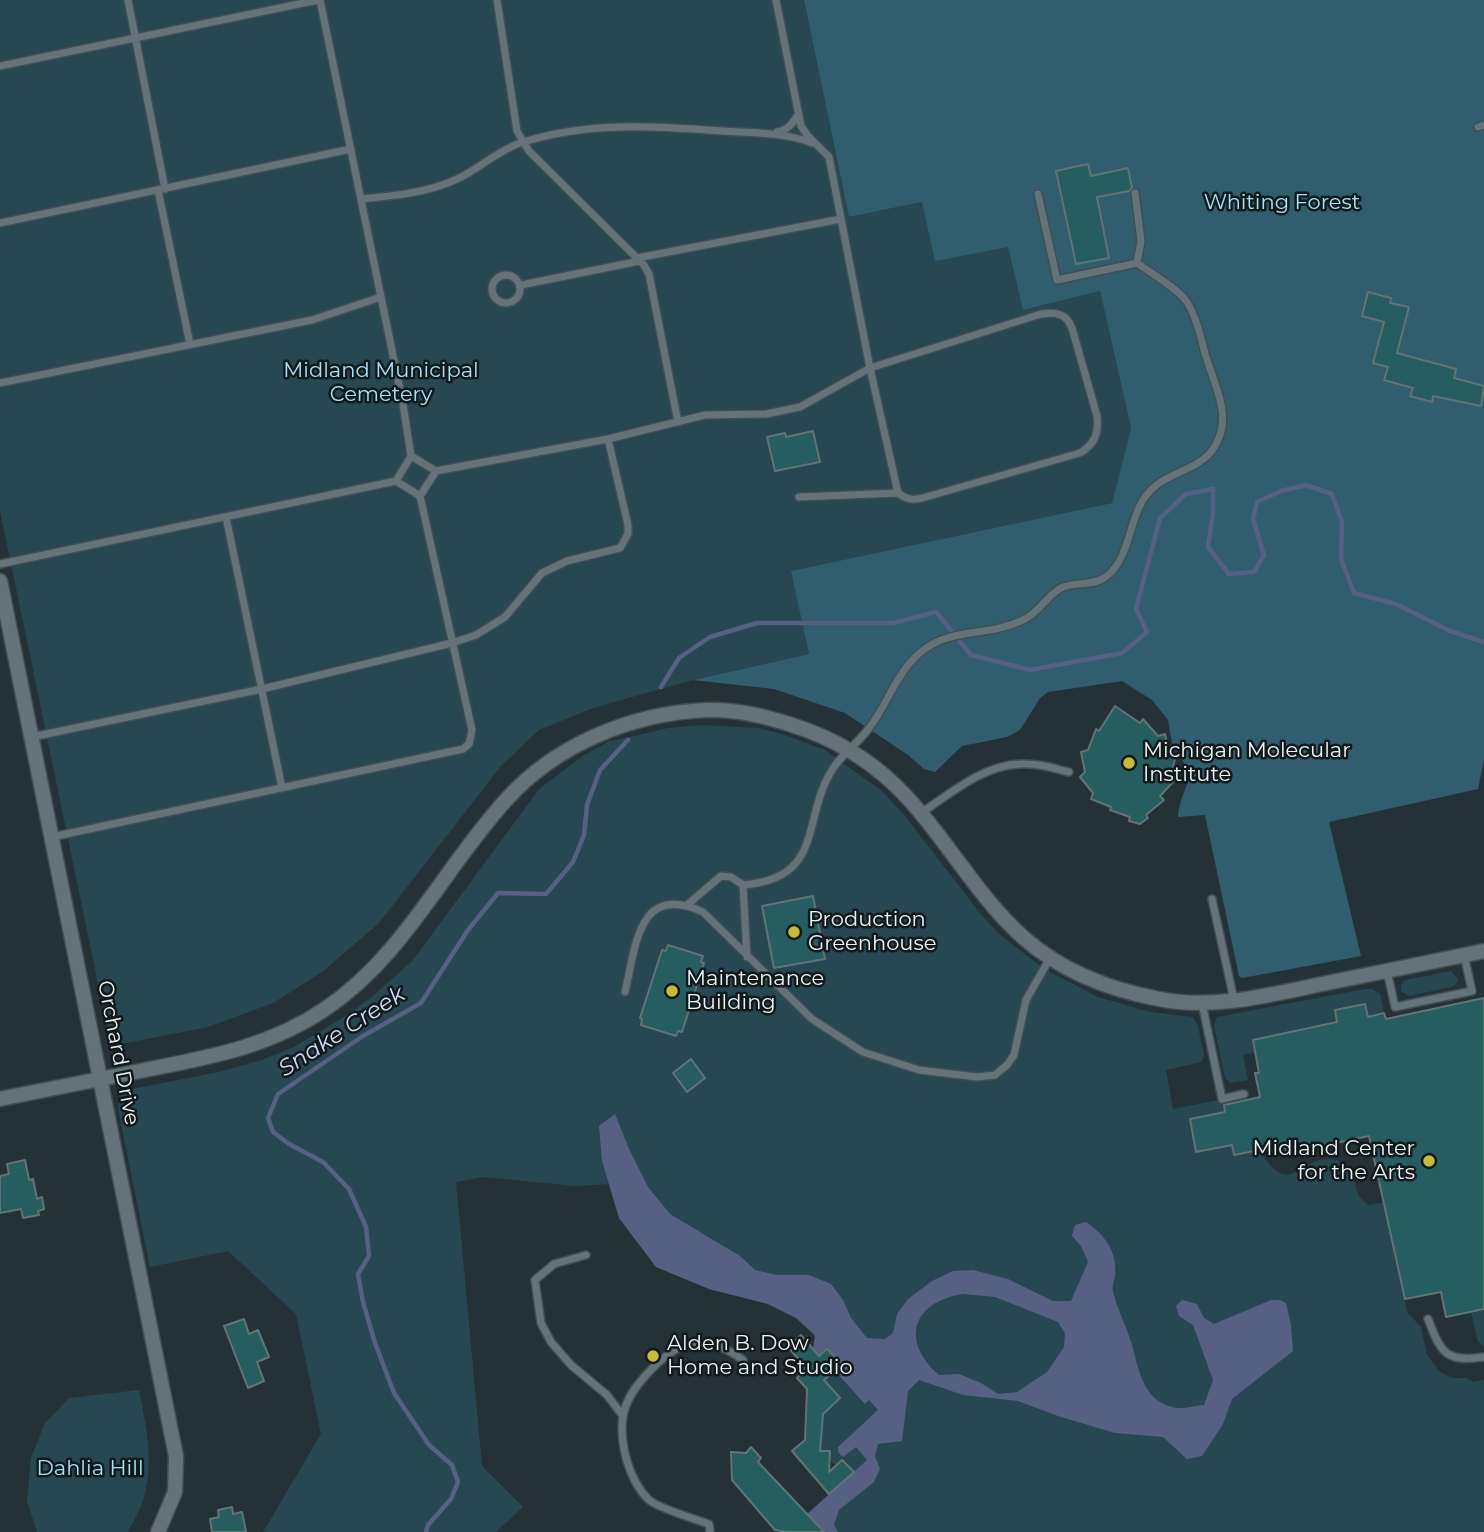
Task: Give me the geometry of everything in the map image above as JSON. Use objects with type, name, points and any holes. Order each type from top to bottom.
[{"type":"street","name":"Orchard Drive","points":[[0,581],[176,1456],[175,1492],[158,1532]]},
{"type":"street","points":[[0,1098],[231,1053],[292,1029],[326,1009],[357,985],[401,940],[508,797],[528,778],[557,756],[594,736],[648,717],[679,712],[712,710],[769,718],[797,726],[849,750],[895,785],[1005,920],[1050,958],[1075,972],[1131,993],[1162,1000],[1202,1003],[1234,1000],[1276,994],[1484,951]]},
{"type":"lane","points":[[128,0],[190,344]]},
{"type":"lane","points":[[0,66],[319,0],[403,404],[411,456],[396,481]]},
{"type":"lane","points":[[497,0],[517,131],[529,151],[638,259],[649,274],[678,422]]},
{"type":"lane","points":[[411,456],[436,471],[608,439],[705,415],[766,414],[800,407],[870,368],[1041,314],[1062,314],[1069,319],[1097,416],[1094,441],[1080,453],[914,500],[898,493],[870,368],[829,158],[801,126],[776,0]]},
{"type":"lane","points":[[769,134],[784,131],[798,115]]},
{"type":"lane","points":[[361,199],[437,187],[512,146],[576,130],[624,125],[769,134],[797,137],[816,144]]},
{"type":"lane","points":[[0,223],[351,149]]},
{"type":"lane","points":[[1135,193],[1140,224],[1137,263]]},
{"type":"lane","points":[[687,905],[721,876],[731,877],[743,885],[755,884],[784,874],[802,857],[823,788],[834,767],[871,726],[907,666],[920,652],[936,640],[1024,620],[1039,610],[1056,590],[1102,580],[1117,566],[1144,498],[1163,478],[1190,467],[1208,455],[1216,444],[1222,430],[1223,408],[1197,325],[1186,301],[1137,263],[1057,280],[1038,194]]},
{"type":"lane","points":[[521,285],[841,219]]},
{"type":"lane","points":[[501,276],[515,277],[521,285],[521,291],[514,302],[502,303],[493,295],[493,284],[501,276]]},
{"type":"lane","points":[[0,383],[330,316],[382,297]]},
{"type":"lane","points":[[32,737],[261,689],[453,643],[476,635],[498,623],[542,573],[567,561],[612,551],[625,542],[628,525],[608,439]]},
{"type":"lane","points":[[52,837],[463,749],[468,744],[472,730],[421,496],[436,471]]},
{"type":"lane","points":[[0,564],[396,481],[421,496]]},
{"type":"lane","points":[[799,497],[898,493]]},
{"type":"lane","points":[[226,517],[282,788]]},
{"type":"lane","points":[[920,814],[994,769],[1017,764],[1036,764],[1069,772]]},
{"type":"lane","points":[[743,885],[747,957]]},
{"type":"lane","points":[[1212,899],[1234,1000]]},
{"type":"lane","points":[[625,992],[641,929],[651,912],[668,903],[687,905],[703,912],[812,1019],[863,1052],[919,1070],[977,1077],[995,1074],[1007,1065],[1014,1055],[1026,1000],[1050,958]]},
{"type":"lane","points":[[1387,971],[1395,1007],[1472,991],[1464,955]]},
{"type":"lane","points":[[1202,1003],[1222,1099],[1244,1094]]},
{"type":"lane","points":[[586,1255],[554,1264],[534,1280],[541,1323],[551,1342],[571,1365],[607,1395],[623,1416]]},
{"type":"lane","points":[[1428,1320],[1439,1348],[1460,1360],[1484,1357]]},
{"type":"lane","points":[[710,1532],[709,1524],[650,1501],[629,1472],[623,1416],[634,1389],[658,1362],[681,1346],[702,1342],[726,1347],[743,1360]]},
{"type":"green space","name":"Midland Municipal Cemetery","points":[[0,0],[804,0],[849,217],[922,202],[1008,246],[1023,310],[1100,291],[1131,428],[1112,503],[792,571],[809,654],[693,680],[593,708],[539,730],[501,766],[379,923],[322,972],[273,1003],[208,1027],[111,1046],[0,511]]},
{"type":"green space","name":"Whiting Forest","points":[[804,0],[1484,0],[1484,760],[1478,789],[1329,822],[1361,956],[1242,978],[1239,976],[1205,815],[1178,817],[1191,775],[1172,743],[1168,720],[1152,700],[1122,681],[1048,692],[1040,698],[1020,730],[1007,737],[962,746],[935,772],[924,769],[908,755],[845,713],[774,689],[693,680],[809,654],[791,571],[1112,503],[1131,428],[1100,291],[1023,310],[1008,247],[935,261],[922,202],[849,217]]},
{"type":"green space","points":[[701,725],[759,728],[825,750],[882,791],[999,934],[1044,969],[1098,997],[1150,1012],[1193,1017],[1198,1026],[1204,1056],[1201,1062],[1166,1070],[1173,1109],[1229,1098],[1231,1104],[1224,1105],[1225,1112],[1190,1119],[1196,1152],[1232,1145],[1235,1155],[1260,1150],[1271,1166],[1280,1173],[1289,1174],[1326,1159],[1339,1161],[1348,1167],[1357,1192],[1368,1205],[1385,1202],[1407,1312],[1421,1327],[1427,1355],[1440,1372],[1453,1378],[1466,1378],[1473,1382],[1484,1380],[1484,1532],[821,1532],[813,1520],[809,1522],[805,1516],[853,1472],[842,1460],[836,1466],[830,1460],[830,1451],[820,1451],[823,1414],[840,1398],[824,1380],[842,1364],[796,1318],[768,1304],[709,1289],[656,1267],[619,1218],[610,1184],[576,1186],[483,1177],[456,1182],[482,1466],[523,1507],[496,1532],[263,1532],[321,1434],[296,1314],[228,1251],[150,1267],[118,1108],[119,1097],[127,1090],[219,1072],[262,1060],[294,1047],[344,1017],[372,997],[413,960],[540,788],[583,756],[608,742],[668,728]]},
{"type":"green space","points":[[1451,971],[1458,979],[1451,987],[1409,996],[1401,991],[1401,984],[1405,980]]},
{"type":"green space","points":[[1372,989],[1380,994],[1384,1013],[1368,1017],[1335,1010],[1337,1022],[1253,1040],[1255,1052],[1243,1055],[1248,1080],[1231,1083],[1225,1078],[1214,1026],[1217,1017]]},
{"type":"green space","points":[[1484,1309],[1484,1346],[1478,1342],[1471,1312]]},
{"type":"green space","name":"Dahlia Hill","points":[[139,1390],[148,1443],[147,1483],[143,1501],[128,1532],[37,1532],[27,1501],[31,1458],[45,1423],[69,1398]]},
{"type":"shaded area","points":[[615,1114],[648,1187],[670,1214],[740,1256],[755,1270],[777,1275],[809,1275],[831,1284],[843,1300],[851,1318],[867,1338],[885,1339],[893,1333],[897,1314],[908,1299],[932,1281],[953,1271],[973,1270],[1008,1279],[1053,1301],[1071,1301],[1088,1262],[1081,1246],[1072,1236],[1075,1225],[1086,1222],[1099,1232],[1112,1252],[1115,1267],[1113,1289],[1139,1371],[1148,1390],[1162,1403],[1180,1408],[1204,1405],[1213,1380],[1193,1325],[1179,1316],[1176,1306],[1182,1300],[1197,1304],[1204,1318],[1214,1324],[1271,1300],[1280,1300],[1286,1303],[1293,1351],[1232,1399],[1223,1424],[1202,1456],[1187,1459],[1163,1437],[1115,1433],[1018,1401],[963,1395],[919,1380],[908,1391],[902,1441],[878,1444],[875,1456],[880,1469],[874,1482],[839,1510],[834,1525],[838,1532],[821,1532],[813,1520],[809,1522],[805,1516],[867,1460],[856,1447],[843,1457],[838,1452],[838,1447],[878,1410],[869,1400],[865,1404],[836,1372],[843,1365],[827,1350],[819,1356],[813,1349],[815,1335],[796,1318],[768,1304],[709,1289],[656,1267],[619,1218],[602,1161],[599,1126]],"holes":[[[963,1294],[995,1297],[1058,1322],[1065,1333],[1064,1347],[1047,1372],[1017,1392],[998,1394],[959,1374],[939,1375],[919,1349],[916,1337],[917,1325],[932,1305]]]},
{"type":"building","points":[[1088,164],[1091,176],[1128,168],[1132,188],[1129,191],[1097,197],[1109,258],[1076,264],[1056,171]]},
{"type":"building","points":[[1368,292],[1391,298],[1390,303],[1409,307],[1397,353],[1456,369],[1454,378],[1484,386],[1481,406],[1433,396],[1432,402],[1410,396],[1413,388],[1384,380],[1388,367],[1373,363],[1384,322],[1362,316]]},
{"type":"building","points":[[813,431],[820,462],[775,471],[767,437],[785,433],[786,437]]},
{"type":"building","name":"Michigan Molecular Institute","points":[[1115,706],[1140,723],[1143,719],[1158,736],[1165,734],[1169,753],[1176,755],[1171,775],[1175,780],[1160,796],[1164,800],[1146,815],[1148,818],[1140,824],[1129,821],[1130,817],[1091,799],[1093,793],[1080,777],[1085,772],[1081,752],[1088,750],[1096,729],[1099,731]]},
{"type":"building","name":"Production Greenhouse","points":[[813,896],[825,959],[774,968],[762,906]]},
{"type":"building","name":"Maintenance Building","points":[[668,945],[703,956],[701,962],[704,963],[682,1032],[678,1031],[676,1036],[641,1025],[640,1018],[662,950],[666,951]]},
{"type":"building","name":"Midland Center for the Arts","points":[[1484,998],[1484,1309],[1446,1317],[1441,1292],[1405,1299],[1369,1136],[1287,1153],[1284,1145],[1234,1155],[1232,1145],[1196,1152],[1190,1119],[1225,1112],[1224,1105],[1260,1097],[1253,1040],[1337,1022],[1335,1010],[1365,1004],[1368,1017],[1384,1013],[1386,1019]]},
{"type":"building","points":[[691,1059],[705,1078],[687,1092],[673,1073]]},
{"type":"building","points":[[25,1160],[29,1180],[33,1179],[37,1199],[42,1197],[44,1209],[38,1211],[39,1215],[23,1218],[21,1209],[0,1213],[0,1176],[9,1174],[7,1164]]},
{"type":"building","points":[[244,1319],[249,1334],[258,1330],[269,1357],[257,1362],[264,1381],[248,1388],[224,1326]]},
{"type":"building","points":[[801,1335],[819,1356],[827,1349],[842,1364],[824,1380],[840,1398],[823,1414],[820,1451],[830,1451],[829,1472],[842,1460],[854,1472],[829,1494],[792,1451],[805,1440],[807,1389],[797,1378],[806,1368],[788,1347]]},
{"type":"building","points":[[751,1447],[761,1458],[758,1462],[824,1532],[775,1530],[732,1480],[731,1452],[746,1453]]},
{"type":"building","points":[[232,1507],[233,1514],[242,1512],[246,1532],[212,1532],[210,1519],[219,1517],[218,1510]]},
{"type":"waterway","name":"Snake Creek","points":[[661,687],[679,658],[710,637],[757,623],[893,623],[936,612],[971,655],[1030,670],[1122,653],[1147,632],[1136,609],[1160,518],[1186,494],[1213,489],[1208,547],[1229,574],[1254,572],[1264,555],[1253,519],[1257,502],[1281,491],[1306,485],[1332,494],[1342,522],[1341,559],[1354,593],[1396,604],[1450,631],[1484,642]]},
{"type":"waterway","name":"Snake Creek","points":[[426,1532],[428,1525],[451,1499],[458,1482],[452,1465],[429,1445],[394,1393],[375,1343],[358,1274],[369,1256],[366,1227],[349,1189],[323,1162],[273,1132],[268,1118],[278,1094],[363,1036],[421,1003],[468,930],[498,893],[546,894],[573,862],[584,835],[587,805],[600,770],[628,740]]},
{"type":"place","name":"Michigan Molecular Institute","points":[[1129,763]]},
{"type":"place","name":"Production Greenhouse","points":[[794,932]]},
{"type":"place","name":"Maintenance Building","points":[[672,991]]},
{"type":"place","name":"Midland Center for the Arts","points":[[1429,1161]]},
{"type":"place","name":"Alden B. Dow Home and Studio","points":[[653,1356]]}]
